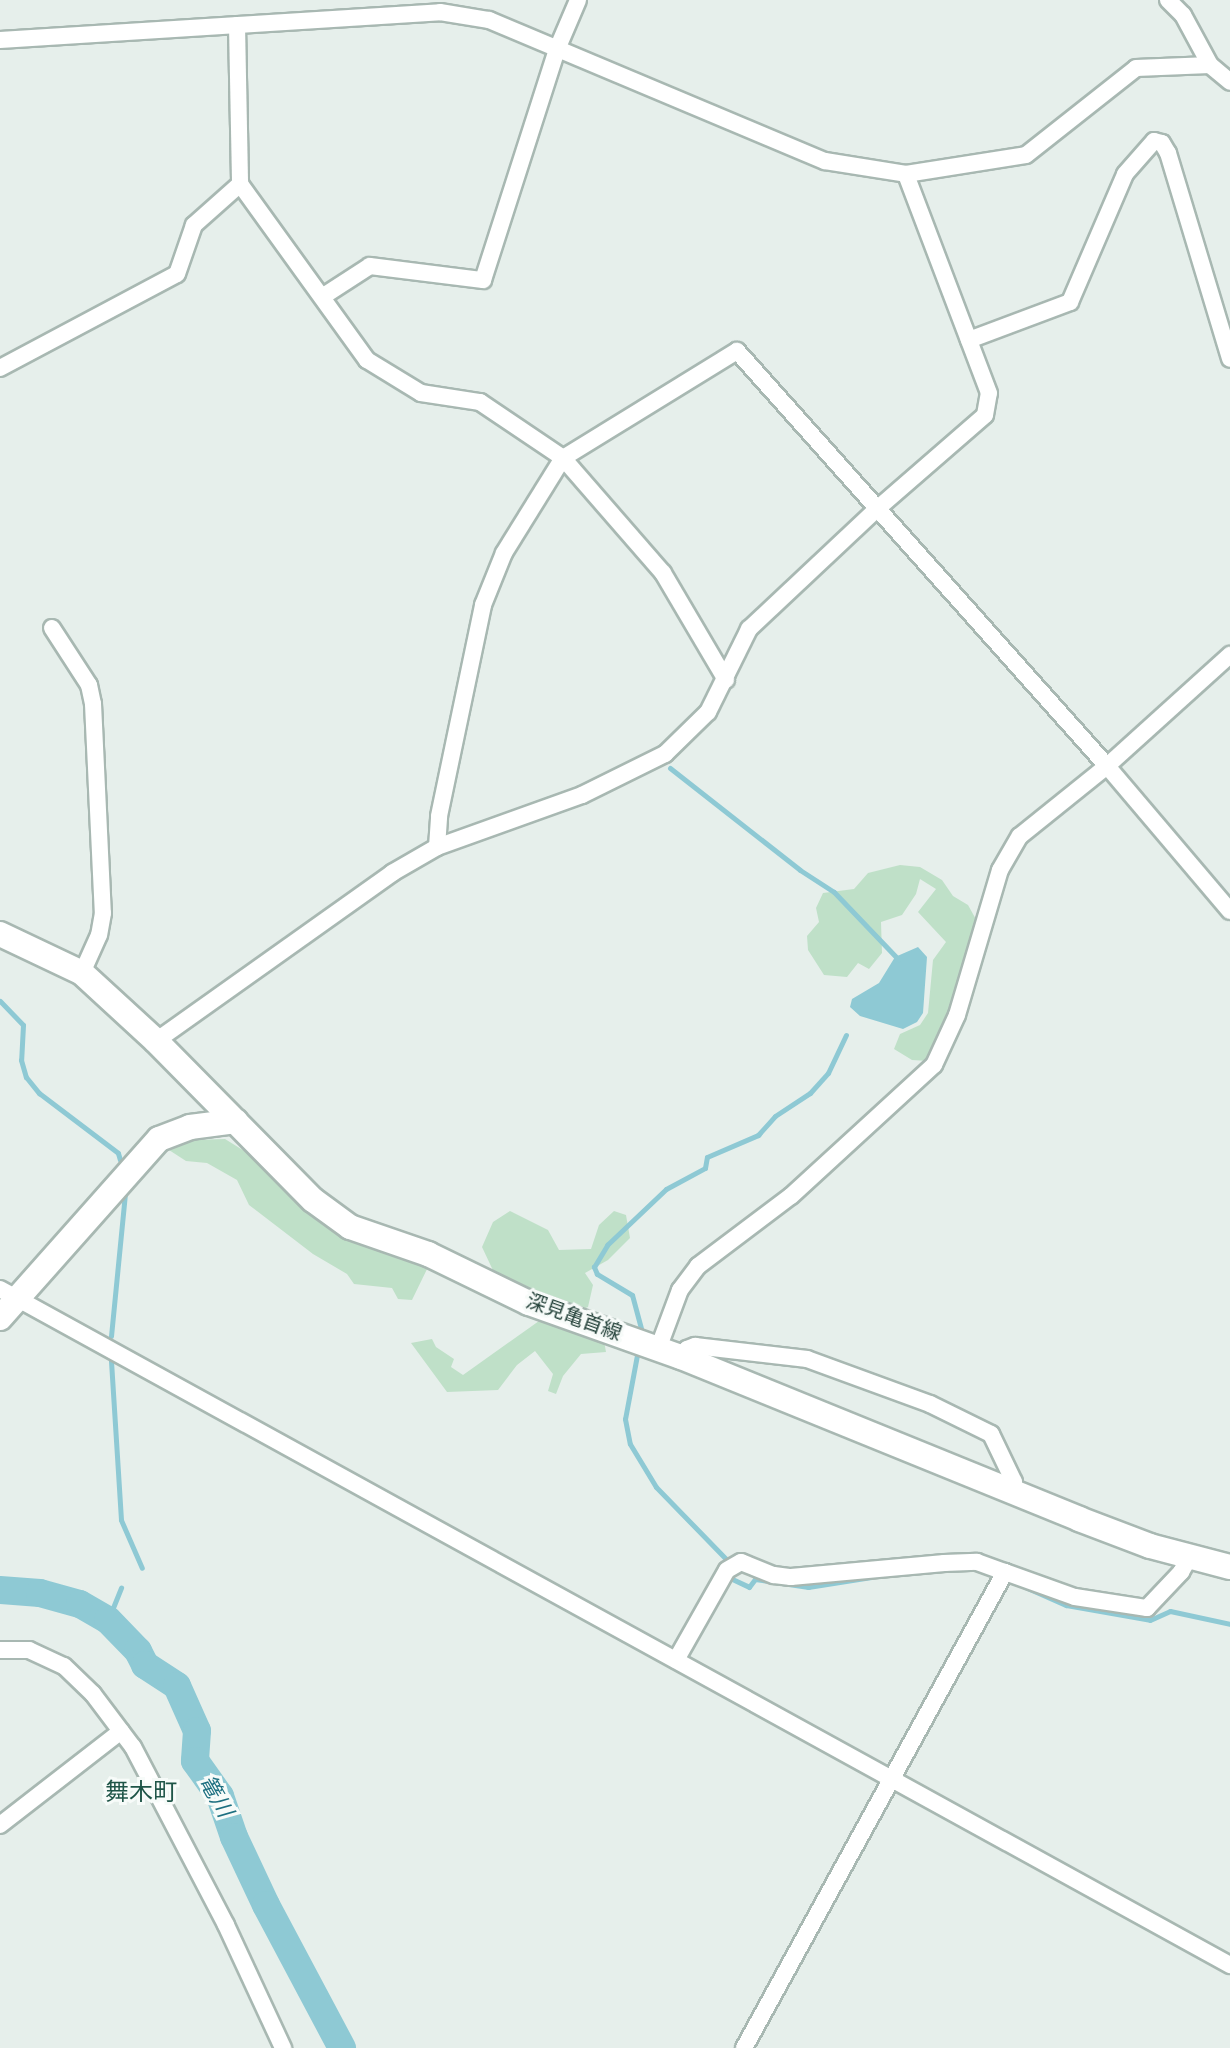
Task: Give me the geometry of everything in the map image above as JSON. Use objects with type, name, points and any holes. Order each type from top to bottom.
[{"type":"main road","name":"深見亀首線","points":[[0,934],[82,973],[156,1041],[321,1208],[350,1227],[460,1268],[529,1303],[670,1353],[1014,1492],[1189,1558],[1230,1567]]},
{"type":"main road","points":[[0,1318],[9,1294],[159,1139],[190,1127],[236,1121]]},
{"type":"street","points":[[322,297],[370,266],[483,280],[558,47],[578,0]]},
{"type":"street","points":[[1168,0],[1183,15],[1210,65],[1230,82]]},
{"type":"street","points":[[0,40],[440,12],[489,20],[825,161],[906,174],[1026,155],[1136,68],[1210,65]]},
{"type":"street","points":[[237,25],[240,184],[367,360],[421,393],[480,402],[563,458],[663,573],[726,680]]},
{"type":"street","points":[[969,340],[1070,302],[1125,174],[1154,141],[1162,143],[1168,153],[1230,359]]},
{"type":"street","points":[[156,1041],[392,873],[437,847],[582,795],[665,754],[708,712],[749,629],[877,509],[985,415],[989,393],[906,174]]},
{"type":"street","points":[[0,368],[177,274],[194,225],[240,184]]},
{"type":"street","points":[[437,847],[439,816],[483,605],[504,553],[563,458],[737,351],[1107,766],[1230,911]]},
{"type":"street","points":[[52,628],[89,685],[93,704],[103,913],[99,935],[82,973]]},
{"type":"street","points":[[1014,1492],[1014,1482],[991,1434],[930,1404],[807,1359],[695,1346],[670,1353],[680,1290],[698,1266],[791,1196],[934,1065],[945,1048],[957,1015],[1008,853],[1020,836],[1107,766],[1230,655]]},
{"type":"street","points":[[9,1294],[1230,1965]]},
{"type":"street","points":[[676,1660],[731,1567],[741,1562],[791,1577],[977,1562],[1075,1597],[1147,1608],[1181,1572],[1189,1558]]},
{"type":"street","points":[[744,2048],[1005,1573]]},
{"type":"street","points":[[0,1650],[29,1650],[64,1666],[133,1747],[226,1925],[283,2048]]},
{"type":"street","points":[[0,1825],[121,1731]]},
{"type":"green space","points":[[900,865],[920,867],[942,880],[953,896],[968,905],[978,923],[952,1021],[928,1061],[912,1060],[894,1049],[900,1034],[920,1025],[928,1013],[933,960],[946,942],[918,912],[936,889],[920,879],[916,894],[902,915],[881,922],[882,953],[869,969],[858,963],[847,977],[824,975],[808,950],[807,936],[819,922],[816,908],[823,893],[854,889],[868,873]]},
{"type":"green space","points":[[225,1139],[429,1265],[412,1300],[398,1299],[392,1288],[354,1284],[347,1274],[313,1254],[249,1205],[237,1180],[207,1163],[186,1161],[169,1150],[193,1140]]},
{"type":"green space","points":[[510,1211],[548,1230],[559,1250],[591,1249],[599,1225],[614,1211],[626,1215],[630,1238],[608,1260],[585,1273],[593,1285],[588,1307],[576,1312],[567,1329],[604,1341],[606,1352],[581,1354],[563,1376],[556,1394],[548,1391],[553,1374],[535,1351],[517,1365],[498,1390],[447,1392],[411,1343],[432,1339],[436,1347],[454,1359],[451,1367],[463,1375],[539,1321],[546,1305],[498,1281],[482,1247],[493,1222]]},
{"type":"water","points":[[918,947],[927,957],[923,1013],[917,1022],[903,1029],[860,1016],[850,1007],[852,999],[879,983],[895,957]]},
{"type":"waterway","points":[[670,768],[800,870],[834,892],[898,959]]},
{"type":"waterway","points":[[0,1001],[23,1025],[21,1060],[26,1077],[39,1093],[118,1153],[120,1160]]},
{"type":"waterway","points":[[642,1332],[632,1295],[597,1274],[594,1267],[607,1245],[666,1189],[705,1168],[707,1157],[758,1135],[775,1116],[810,1093],[828,1073],[846,1035]]},
{"type":"waterway","points":[[111,1336],[125,1192]]},
{"type":"waterway","points":[[637,1355],[625,1419],[630,1444],[656,1487],[730,1563]]},
{"type":"waterway","points":[[111,1361],[121,1520],[142,1568]]},
{"type":"waterway","points":[[730,1573],[730,1578],[749,1587],[755,1579],[808,1587],[871,1577]]},
{"type":"waterway","points":[[1025,1587],[1066,1605],[1150,1620],[1170,1611],[1230,1624]]},
{"type":"waterway","points":[[108,1620],[121,1588]]},
{"type":"waterway","name":"篭川","points":[[0,1590],[40,1593],[80,1604],[108,1620],[138,1651],[145,1665],[177,1686],[197,1731],[195,1761],[220,1796],[234,1837],[266,1905],[342,2048]]},
{"type":"district","name":"舞木町","points":[[141,1792]]}]
